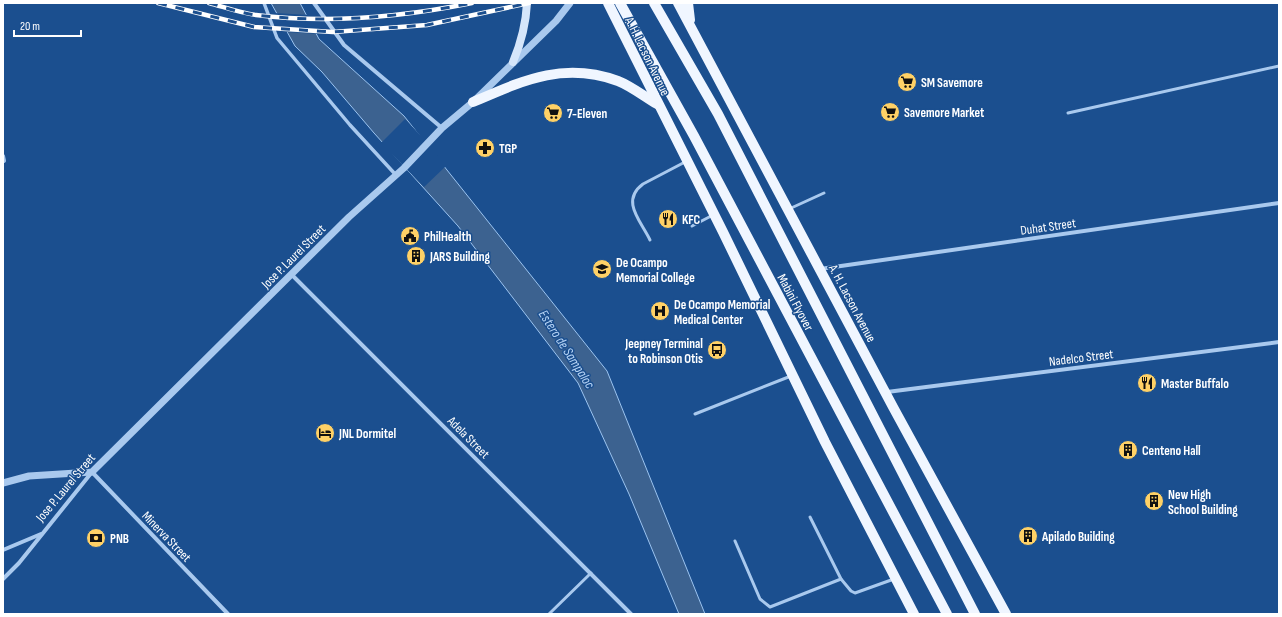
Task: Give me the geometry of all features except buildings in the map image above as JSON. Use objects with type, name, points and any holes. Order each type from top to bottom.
[{"type":"main road","points":[[513,62],[524,29],[527,3]]},
{"type":"main road","name":"A. H. Lacson Avenue","points":[[608,3],[714,214],[792,376],[914,614]]},
{"type":"main road","name":"Mabini Flyover","points":[[620,3],[698,143],[947,614]]},
{"type":"main road","name":"Mabini Flyover","points":[[654,3],[718,114],[975,614]]},
{"type":"main road","name":"A. H. Lacson Avenue","points":[[678,3],[1006,614]]},
{"type":"main road","points":[[688,3],[691,26]]},
{"type":"main road","points":[[473,102],[527,79],[558,73],[588,74],[618,81],[658,104]]},
{"type":"street","points":[[264,3],[277,38],[350,125],[395,174]]},
{"type":"street","points":[[314,3],[344,45],[442,128]]},
{"type":"street","name":"Jose P. Laurel Street","points":[[3,578],[19,563],[92,472],[134,428],[292,275],[349,217],[395,174],[404,168],[442,128],[473,102],[556,21],[570,3]]},
{"type":"street","name":"Duhat Street","points":[[820,269],[1279,203]]},
{"type":"street","name":"Adela Street","points":[[292,275],[631,614]]},
{"type":"street","name":"Nadelco Street","points":[[886,392],[1279,342]]},
{"type":"street","points":[[3,483],[29,476],[92,472]]},
{"type":"street","name":"Minerva Street","points":[[92,472],[228,614]]},
{"type":"street","name":"Jose P. Laurel Street","points":[[3,550],[42,534]]},
{"type":"lane","points":[[1068,113],[1279,66]]},
{"type":"lane","points":[[650,240],[632,203],[633,194],[637,188],[643,184],[687,161]]},
{"type":"lane","points":[[789,209],[824,193]]},
{"type":"lane","points":[[692,226],[714,214]]},
{"type":"lane","points":[[695,414],[792,376]]},
{"type":"lane","points":[[810,516],[841,579],[851,591],[855,593],[895,578]]},
{"type":"lane","points":[[735,541],[760,599],[770,607],[841,579]]},
{"type":"lane","points":[[549,614],[591,574]]},
{"type":"water","name":"Estero de Sampaloc","points":[[271,3],[300,3],[319,39],[404,116],[607,371],[705,614],[679,614],[629,494],[578,383],[458,226],[374,133],[322,72],[295,46]]},
{"type":"pier","points":[[274,13],[309,15],[319,34],[285,32]]},
{"type":"pier","points":[[405,119],[446,166],[424,187],[381,143]]},
{"type":"railway","points":[[158,3],[254,27],[333,32],[427,25],[529,3]]},
{"type":"railway","points":[[209,3],[250,14],[283,18],[310,19],[365,18],[419,12],[472,3]]},
{"type":"place","name":"SM Savemore","points":[[907,82]]},
{"type":"place","name":"Savemore Market","points":[[890,112]]},
{"type":"place","name":"7-Eleven","points":[[553,113]]},
{"type":"place","name":"TGP","points":[[485,148]]},
{"type":"place","name":"KFC","points":[[668,219]]},
{"type":"place","name":"PhilHealth","points":[[410,236]]},
{"type":"place","name":"JARS Building","points":[[416,256]]},
{"type":"place","name":"De Ocampo Memorial College","points":[[602,269]]},
{"type":"place","name":"De Ocampo Memorial Medical Center","points":[[660,311]]},
{"type":"place","name":"Jeepney Terminal to Robinson Otis","points":[[717,350]]},
{"type":"place","name":"Master Buffalo","points":[[1147,383]]},
{"type":"place","name":"JNL Dormitel","points":[[325,433]]},
{"type":"place","name":"Centeno Hall","points":[[1128,450]]},
{"type":"place","name":"New High School Building","points":[[1154,501]]},
{"type":"place","name":"Apilado Building","points":[[1028,536]]},
{"type":"place","name":"PNB","points":[[96,538]]}]
